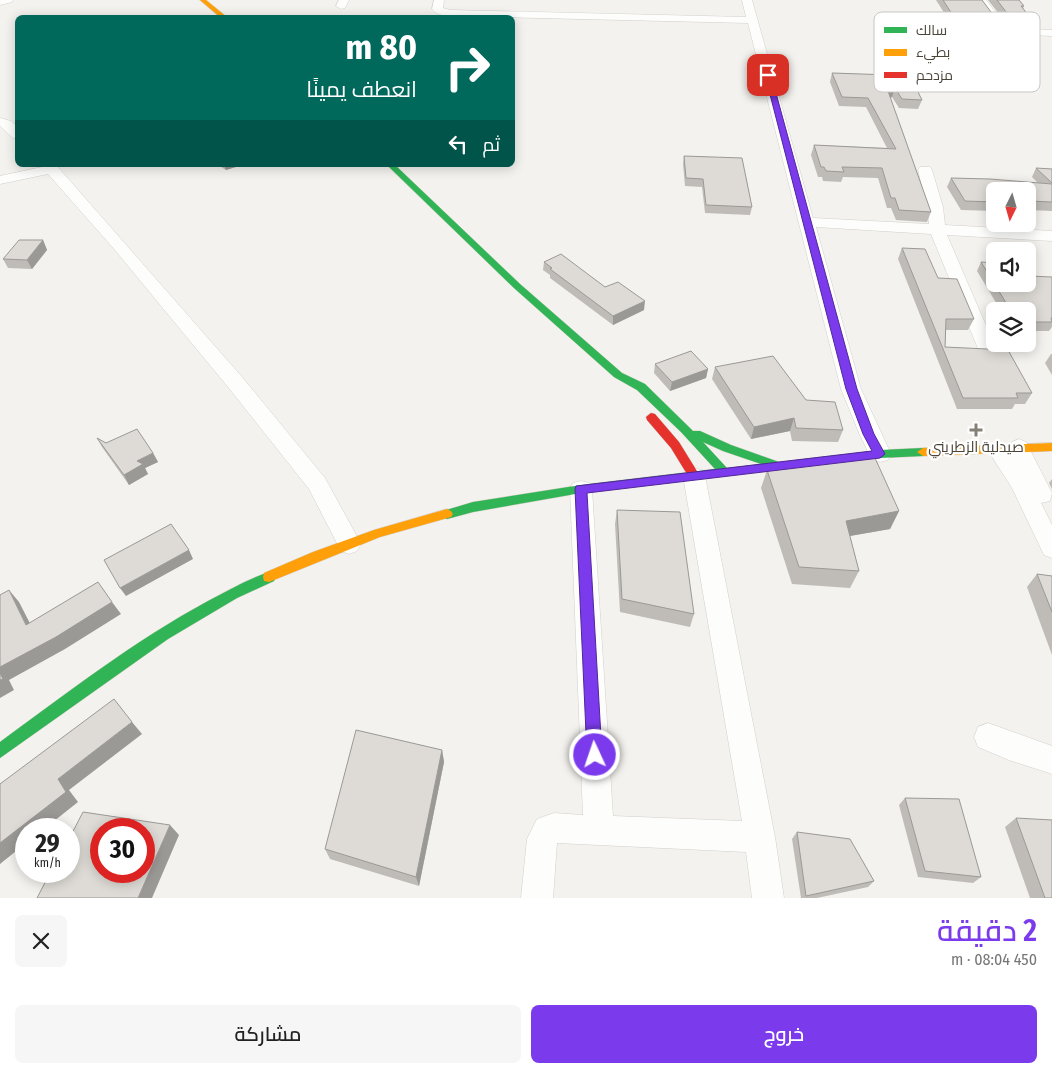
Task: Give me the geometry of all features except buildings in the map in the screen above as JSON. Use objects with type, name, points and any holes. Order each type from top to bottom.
[{"type":"main road","points":[[203,0],[221,15]]},
{"type":"main road","points":[[393,167],[517,286],[618,375],[640,387],[686,429],[725,473]]},
{"type":"main road","points":[[618,375],[624,391]]},
{"type":"main road","points":[[644,410],[661,427],[689,465],[694,476]]},
{"type":"main road","points":[[661,427],[666,444],[664,449]]},
{"type":"main road","points":[[686,429],[727,448],[780,466]]},
{"type":"main road","points":[[0,751],[119,664],[191,616],[260,581],[378,533],[473,507],[580,489],[880,454],[1052,447]]},
{"type":"main road","points":[[627,484],[649,470]]},
{"type":"street","points":[[0,2],[8,0]]},
{"type":"street","points":[[439,0],[437,9],[440,12],[450,13],[613,12],[734,14],[753,20]]},
{"type":"street","points":[[747,0],[851,389],[869,434],[880,454]]},
{"type":"street","points":[[982,0],[991,12]]},
{"type":"street","points":[[0,122],[6,124],[15,132]]},
{"type":"street","points":[[0,180],[50,167],[164,298],[317,484],[349,544]]},
{"type":"street","points":[[925,170],[935,207],[937,229],[986,346]]},
{"type":"street","points":[[807,222],[1052,236]]},
{"type":"street","points":[[1008,448],[1052,515]]},
{"type":"street","points":[[1008,448],[1021,485],[1052,548]]},
{"type":"street","points":[[694,476],[760,837],[768,898]]},
{"type":"street","points":[[580,489],[599,831]]},
{"type":"street","points":[[988,737],[1052,760]]},
{"type":"street","points":[[537,898],[542,839],[548,830],[560,827],[599,831],[760,837]]},
{"type":"traffic: fast","points":[[393,167],[517,286],[618,375],[641,387],[685,429],[725,473]]},
{"type":"traffic: fast","points":[[696,434],[727,448],[775,464]]},
{"type":"traffic: fast","points":[[447,514],[473,507],[581,489],[880,454],[923,452]]},
{"type":"traffic: fast","points":[[0,751],[163,634],[233,594],[269,577]]},
{"type":"traffic: slow","points":[[203,0],[221,15]]},
{"type":"traffic: slow","points":[[923,452],[1052,447]]},
{"type":"traffic: slow","points":[[269,577],[317,556],[378,533],[447,514]]},
{"type":"traffic: jam","points":[[651,417],[675,445],[694,476]]},
{"type":"place","name":"صيدلية الزطريني","points":[[976,430]]},
{"type":"route","points":[[595,755],[580,489],[880,454],[869,434],[851,389],[768,75]]}]
